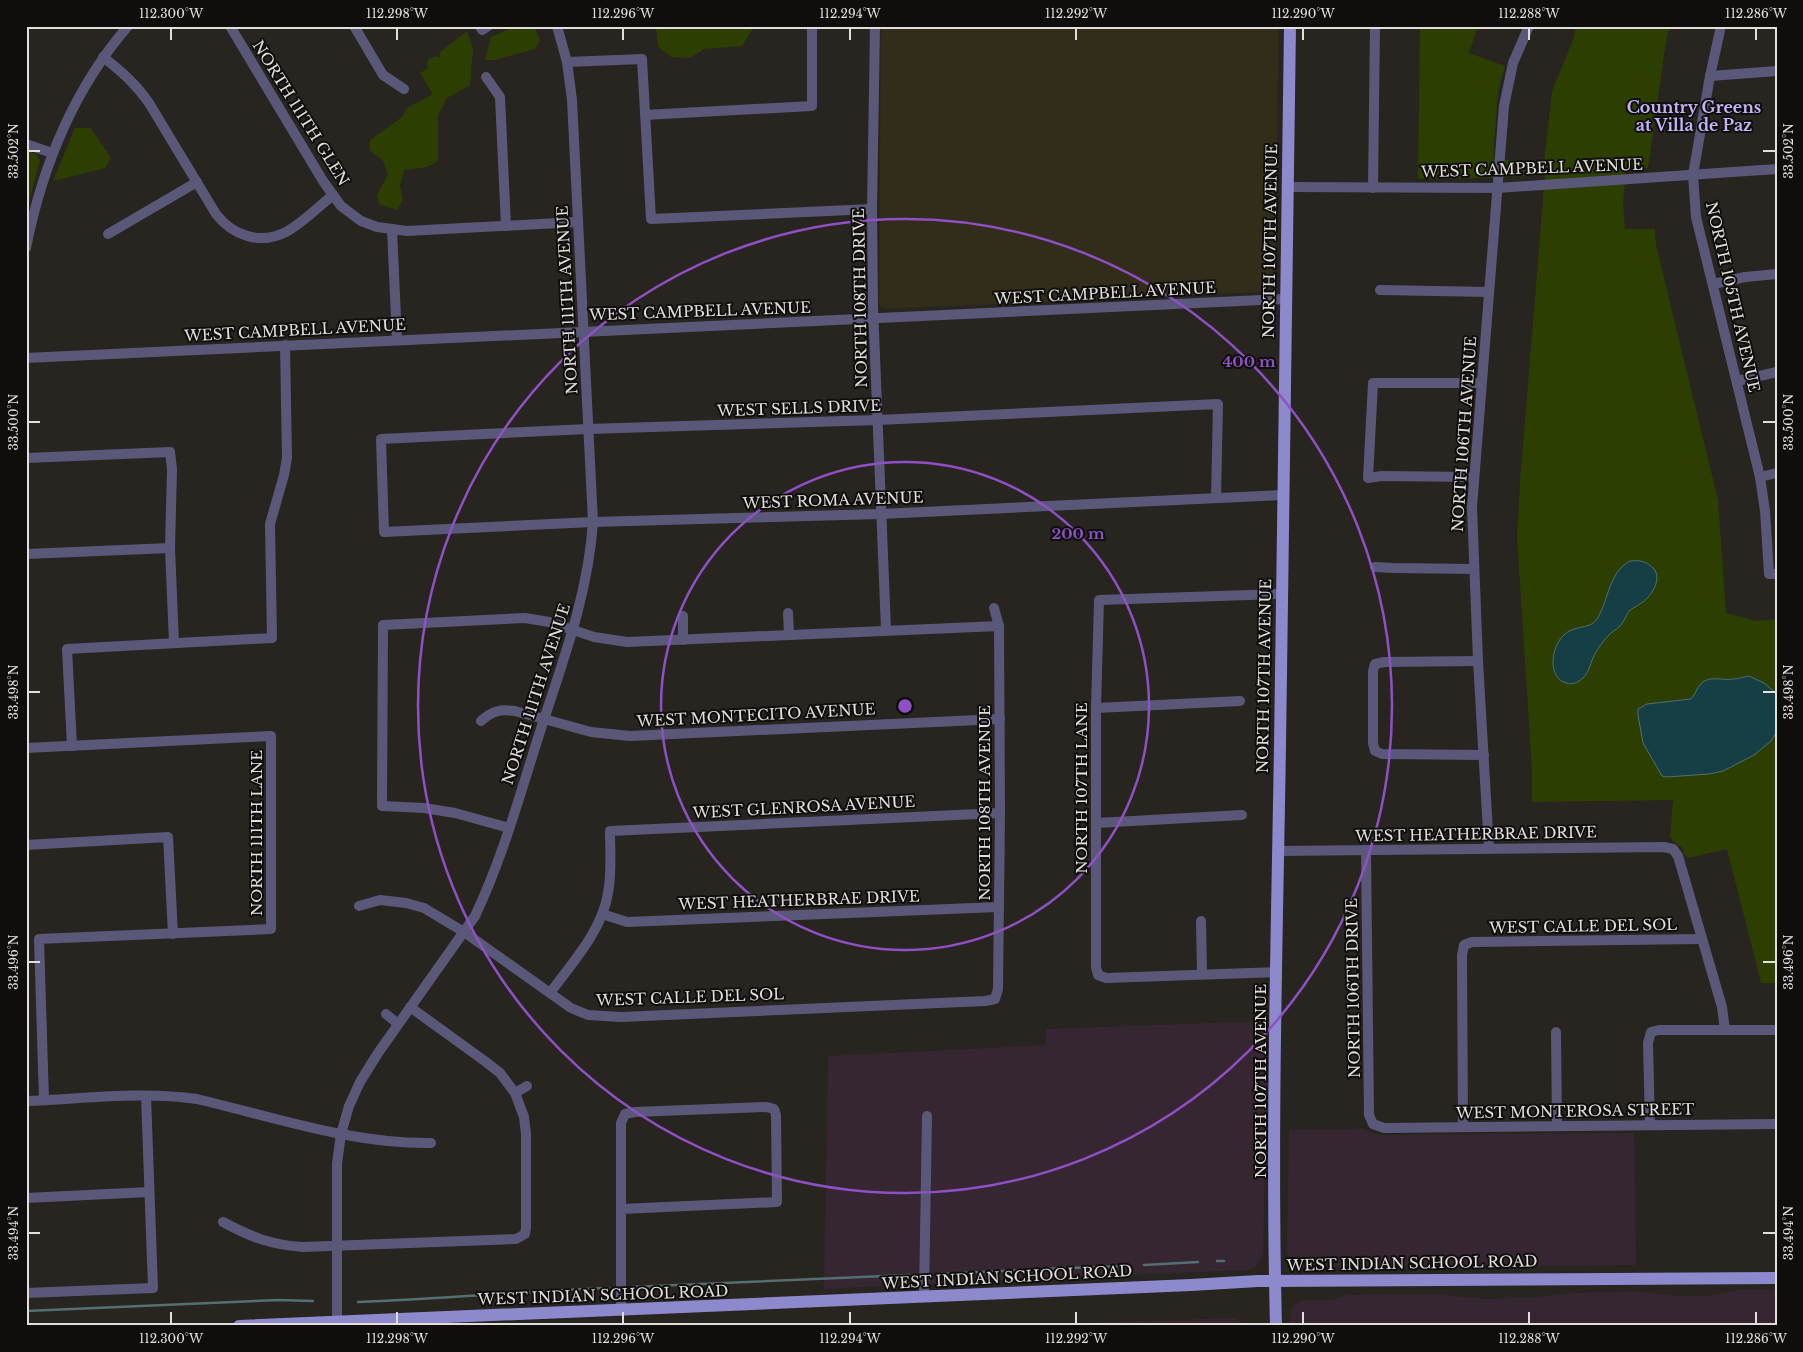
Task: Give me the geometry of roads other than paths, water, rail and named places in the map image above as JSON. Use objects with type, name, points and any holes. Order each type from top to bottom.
[{"type":"main road","name":"NORTH 107TH AVENUE","points":[[1276,1326],[1278,850],[1290,26]]},
{"type":"main road","name":"WEST INDIAN SCHOOL ROAD","points":[[239,1326],[337,1324],[1275,1281],[1777,1278]]},
{"type":"street","points":[[26,248],[36,206],[52,154],[78,99],[103,57],[128,26]]},
{"type":"street","name":"NORTH 111TH GLEN","points":[[230,26],[333,195],[341,206],[362,221],[377,227],[407,230],[577,222]]},
{"type":"street","points":[[354,26],[383,75],[404,90]]},
{"type":"street","name":"NORTH 111TH AVENUE","points":[[337,1324],[337,1164],[341,1134],[349,1106],[360,1082],[378,1053],[475,916],[485,896],[574,630],[589,564],[592,522],[572,100],[567,62],[557,26]]},
{"type":"street","points":[[645,115],[812,106],[812,26]]},
{"type":"street","name":"NORTH 108TH DRIVE","points":[[875,26],[872,209],[873,320],[886,630]]},
{"type":"street","points":[[1374,188],[1375,26]]},
{"type":"street","name":"NORTH 106TH AVENUE","points":[[1489,849],[1472,529],[1474,477],[1504,106],[1513,63],[1529,26]]},
{"type":"street","name":"NORTH 105TH AVENUE","points":[[1721,26],[1710,76],[1693,175],[1696,217],[1760,477],[1773,574]]},
{"type":"street","points":[[103,57],[124,73],[138,87],[225,226],[251,238],[285,232],[333,195]]},
{"type":"street","points":[[567,62],[642,59],[651,220],[872,209]]},
{"type":"street","points":[[1710,76],[1777,71]]},
{"type":"street","points":[[486,77],[500,97],[506,226]]},
{"type":"street","points":[[26,144],[52,154]]},
{"type":"street","name":"WEST CAMPBELL AVENUE","points":[[1287,187],[1496,188],[1777,169]]},
{"type":"street","points":[[108,234],[197,182]]},
{"type":"street","points":[[392,229],[397,340]]},
{"type":"street","points":[[1713,284],[1745,277],[1777,274]]},
{"type":"street","points":[[1380,290],[1489,292]]},
{"type":"street","name":"WEST CAMPBELL AVENUE","points":[[26,358],[1285,300]]},
{"type":"street","points":[[26,748],[72,746],[67,648],[272,638],[270,524],[287,458],[285,345]]},
{"type":"street","points":[[1737,381],[1777,372]]},
{"type":"street","points":[[1474,477],[1382,476],[1368,478],[1372,383],[1481,383]]},
{"type":"street","name":"WEST SELLS DRIVE","points":[[384,532],[381,438],[588,429],[878,420],[1218,404],[1216,498]]},
{"type":"street","points":[[26,458],[170,452],[172,469],[170,548],[174,643]]},
{"type":"street","points":[[1760,477],[1777,472]]},
{"type":"street","name":"WEST ROMA AVENUE","points":[[384,532],[592,522],[881,514],[1282,495]]},
{"type":"street","points":[[26,554],[170,548]]},
{"type":"street","points":[[1375,567],[1474,569]]},
{"type":"street","name":"NORTH 107TH LANE","points":[[1202,974],[1106,978],[1098,975],[1096,967],[1096,708],[1099,600],[1281,594]]},
{"type":"street","name":"NORTH 108TH AVENUE","points":[[994,608],[999,626],[1000,718],[998,989],[995,999]]},
{"type":"street","points":[[788,613],[789,634]]},
{"type":"street","points":[[683,616],[684,640]]},
{"type":"street","points":[[509,828],[424,808],[382,806],[383,625],[524,618],[549,622],[594,637],[627,642],[999,626]]},
{"type":"street","points":[[1478,661],[1384,662],[1375,664],[1373,743],[1375,751],[1382,754],[1484,755]]},
{"type":"street","points":[[1096,708],[1240,701]]},
{"type":"street","name":"WEST MONTECITO AVENUE","points":[[482,721],[490,713],[502,710],[515,711],[596,733],[630,736],[1000,718]]},
{"type":"street","name":"NORTH 111TH LANE","points":[[72,746],[271,736],[271,929],[173,934]]},
{"type":"street","name":"WEST GLENROSA AVENUE","points":[[602,914],[608,892],[610,831],[1000,813]]},
{"type":"street","points":[[1096,823],[1242,815]]},
{"type":"street","points":[[26,845],[168,837],[173,934],[39,939],[44,1100]]},
{"type":"street","name":"WEST HEATHERBRAE DRIVE","points":[[1278,850],[1664,847],[1673,849],[1678,856],[1702,939]]},
{"type":"street","name":"NORTH 106TH DRIVE","points":[[1366,850],[1369,1115],[1374,1124]]},
{"type":"street","name":"WEST CALLE DEL SOL","points":[[359,906],[380,900],[406,903],[424,908],[464,932],[571,1008],[588,1015],[603,1017],[985,1001],[995,999]]},
{"type":"street","name":"WEST HEATHERBRAE DRIVE","points":[[602,914],[627,922],[999,907]]},
{"type":"street","points":[[550,993],[590,937],[602,914]]},
{"type":"street","points":[[1201,920],[1202,974],[1277,972]]},
{"type":"street","points":[[1702,939],[1724,1013],[1725,1030]]},
{"type":"street","name":"WEST CALLE DEL SOL","points":[[1464,1127],[1462,955],[1464,945],[1472,942],[1702,939]]},
{"type":"street","points":[[224,1222],[268,1243],[303,1248],[516,1239],[524,1234],[526,1228],[526,1134],[524,1117],[515,1093],[500,1073],[410,1007]]},
{"type":"street","points":[[386,1014],[398,1024]]},
{"type":"street","points":[[1650,1125],[1648,1043],[1651,1032],[1659,1030],[1777,1030]]},
{"type":"street","points":[[1556,1032],[1557,1126]]},
{"type":"street","points":[[515,1093],[526,1086]]},
{"type":"street","points":[[26,1293],[153,1288],[146,1096]]},
{"type":"street","points":[[26,1101],[146,1096],[181,1097],[197,1099],[341,1134],[391,1142],[431,1143]]},
{"type":"street","points":[[621,1209],[777,1202],[776,1115],[774,1109],[767,1106],[625,1114],[621,1123],[621,1209],[621,1310]]},
{"type":"street","points":[[924,1297],[927,1116]]},
{"type":"street","name":"WEST MONTEROSA STREET","points":[[1374,1124],[1384,1128],[1777,1124]]},
{"type":"street","points":[[26,1198],[149,1192]]},
{"type":"water","points":[[1630,561],[1649,564],[1654,569],[1657,577],[1653,591],[1643,602],[1630,610],[1621,624],[1604,641],[1596,652],[1583,678],[1573,684],[1560,680],[1554,671],[1553,665],[1556,646],[1569,631],[1589,625],[1597,619],[1617,572]]},
{"type":"water","points":[[1749,676],[1764,683],[1777,694],[1777,731],[1771,741],[1754,755],[1723,771],[1709,774],[1662,776],[1643,743],[1638,709],[1647,704],[1691,699],[1699,686],[1706,680],[1735,679]]},
{"type":"waterway","points":[[1217,1261],[1224,1261]]},
{"type":"waterway","points":[[1144,1265],[1198,1262]]},
{"type":"waterway","points":[[1043,1269],[1125,1266]]},
{"type":"waterway","points":[[939,1274],[1025,1270]]},
{"type":"waterway","points":[[632,1287],[909,1275]]},
{"type":"waterway","points":[[358,1302],[609,1288]]},
{"type":"waterway","points":[[26,1311],[278,1300],[313,1301]]},
{"type":"district","name":"Country Greens at Villa de Paz","points":[[1694,116]]}]
